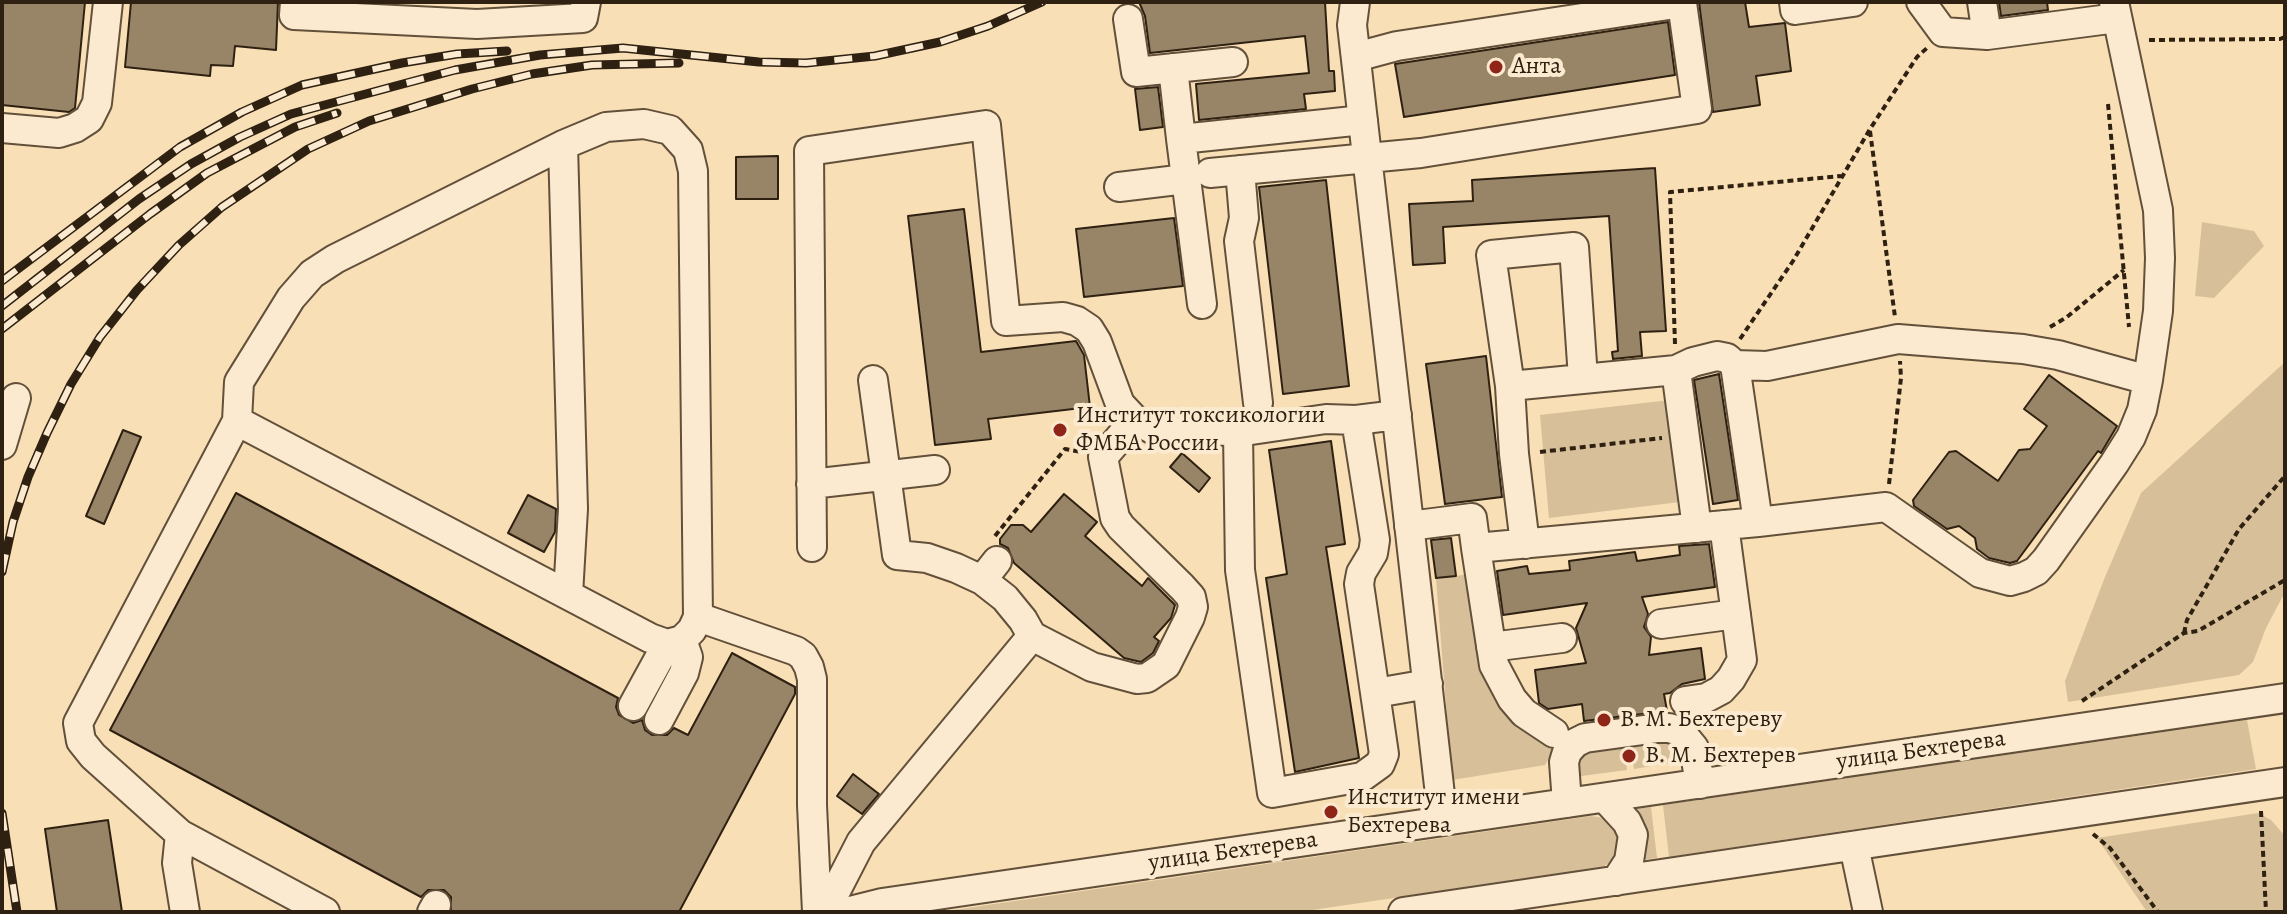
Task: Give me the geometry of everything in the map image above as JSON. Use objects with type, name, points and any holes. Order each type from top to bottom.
[{"type":"street","points":[[2,128],[59,133],[89,119],[97,103],[108,2]]},
{"type":"street","points":[[295,2],[294,15],[477,24],[583,18],[586,2]]},
{"type":"street","points":[[1794,2],[1795,10],[1853,2]]},
{"type":"street","points":[[1476,548],[1886,507],[1980,573],[2010,581],[2036,571],[2046,560],[2123,450],[2142,410],[2158,311],[2158,210],[2118,20],[1987,35],[1943,32],[1921,2]]},
{"type":"street","points":[[1982,2],[1987,35]]},
{"type":"street","points":[[1119,187],[1240,170],[1368,159],[1697,109],[1682,3],[1397,46],[1356,57]]},
{"type":"street","points":[[1354,14],[1356,57],[1443,821]]},
{"type":"street","points":[[1128,19],[1136,72],[1233,62]]},
{"type":"street","points":[[1173,68],[1181,139],[1198,176],[1202,304]]},
{"type":"street","points":[[1181,139],[1363,120]]},
{"type":"street","points":[[325,912],[180,834],[93,756],[81,741],[78,723],[237,421],[239,382],[291,298],[312,274],[335,259],[563,145],[606,127],[644,124],[670,130],[688,150],[693,171],[682,633],[688,657],[684,673],[659,720]]},
{"type":"street","points":[[812,547],[809,151],[986,125],[1006,321],[1063,317],[1089,329],[1097,342],[1120,404],[1135,420],[1152,429],[1238,432],[1326,419],[1356,420],[1397,415]]},
{"type":"street","points":[[563,145],[573,509],[568,595]]},
{"type":"street","points":[[1240,170],[1244,218],[1239,241],[1258,403]]},
{"type":"street","points":[[1525,544],[1514,454],[1510,386],[1491,255],[1574,247],[1583,378]]},
{"type":"street","points":[[1510,386],[1676,370],[1717,356],[1767,366],[1898,339],[2023,349],[2058,355],[2148,380]]},
{"type":"street","points":[[1731,361],[1758,522]]},
{"type":"street","points":[[1676,370],[1685,436],[1736,614],[1742,660],[1721,690],[1706,698],[1685,701]]},
{"type":"street","points":[[873,380],[897,555],[927,558],[956,568],[990,571],[1032,636],[1092,667],[1119,676],[1147,678],[1166,665],[1193,607],[1191,597],[1115,518],[1103,457],[1135,420]]},
{"type":"street","points":[[2,445],[16,398]]},
{"type":"street","points":[[1238,432],[1240,570],[1272,793],[1362,777],[1380,764],[1384,754],[1359,584],[1361,573],[1373,553],[1375,540],[1356,420]]},
{"type":"street","points":[[237,421],[650,638],[682,633],[796,651],[803,656],[812,679],[812,805],[817,912]]},
{"type":"street","points":[[811,484],[935,470]]},
{"type":"street","points":[[1409,526],[1472,518],[1494,665],[1512,699],[1524,713],[1554,733]]},
{"type":"street","points":[[1661,624],[1736,614]]},
{"type":"street","points":[[633,706],[682,633]]},
{"type":"street","points":[[825,912],[861,842],[1032,636]]},
{"type":"street","points":[[1491,647],[1562,638]]},
{"type":"street","points":[[1376,693],[1428,684]]},
{"type":"street","name":"улица Бехтерева","points":[[846,912],[882,903],[2285,698]]},
{"type":"street","points":[[1567,803],[1564,762],[1567,752],[1585,738],[1658,728],[1680,731],[1694,748],[1700,784]]},
{"type":"street","points":[[1403,912],[2285,782]]},
{"type":"street","points":[[1605,798],[1627,822],[1633,835],[1629,861],[1616,881]]},
{"type":"street","points":[[180,834],[177,863],[185,912]]},
{"type":"street","points":[[1854,846],[1868,912]]},
{"type":"path","points":[[2118,20],[2280,39],[2285,37]]},
{"type":"path","points":[[1731,361],[1917,57],[1943,32]]},
{"type":"path","points":[[2107,90],[2129,331]]},
{"type":"path","points":[[1676,370],[1670,192],[1842,175]]},
{"type":"path","points":[[2023,349],[2033,338],[2067,317],[2124,270]]},
{"type":"path","points":[[1514,454],[1685,436]]},
{"type":"path","points":[[990,571],[995,535],[1065,449],[1103,457]]},
{"type":"path","points":[[2184,633],[2187,620],[2239,529],[2285,476]]},
{"type":"path","points":[[2082,701],[2184,633],[2198,631],[2285,580]]},
{"type":"path","points":[[2262,816],[2266,912]]},
{"type":"path","points":[[2094,835],[2110,848],[2158,912]]},
{"type":"shaded area","points":[[2202,222],[2254,231],[2264,246],[2214,298],[2195,296]]},
{"type":"shaded area","points":[[2285,362],[2285,592],[2253,662],[2239,675],[2068,702],[2065,681],[2141,493]]},
{"type":"shaded area","points":[[1670,400],[1680,502],[1549,518],[1540,415]]},
{"type":"shaded area","points":[[1469,574],[1543,741],[1555,748],[1545,765],[1452,780],[1436,579]]},
{"type":"shaded area","points":[[2247,720],[2256,769],[1669,857],[1663,805]]},
{"type":"shaded area","points":[[1674,741],[1688,760],[1634,769],[1631,752],[1625,754],[1627,770],[1574,777],[1572,766],[1582,753]]},
{"type":"shaded area","points":[[1651,807],[1657,858],[1642,860],[1634,809]]},
{"type":"shaded area","points":[[2258,813],[2271,820],[2285,836],[2285,912],[2147,912],[2097,838]]},
{"type":"shaded area","points":[[1591,816],[1604,818],[1619,831],[1621,846],[1615,859],[1603,867],[1299,912],[940,912]]},
{"type":"building","points":[[2,2],[85,2],[75,108],[69,112],[2,105]]},
{"type":"building","points":[[131,2],[278,2],[276,50],[235,46],[233,66],[211,65],[210,76],[125,67]]},
{"type":"building","points":[[1139,2],[1325,2],[1329,71],[1334,71],[1335,91],[1304,94],[1306,109],[1199,120],[1196,84],[1309,73],[1305,36],[1150,53],[1145,16]]},
{"type":"building","points":[[1699,2],[1745,2],[1749,27],[1785,23],[1791,71],[1756,76],[1760,105],[1713,112]]},
{"type":"building","points":[[1999,2],[2047,2],[2048,10],[2001,16]]},
{"type":"building","points":[[1668,22],[1675,75],[1404,117],[1395,64]]},
{"type":"building","points":[[1158,87],[1163,127],[1140,130],[1135,89]]},
{"type":"building","points":[[778,156],[778,199],[736,199],[736,157]]},
{"type":"building","points":[[1655,168],[1666,331],[1640,332],[1642,356],[1613,359],[1612,352],[1618,351],[1609,216],[1443,227],[1445,263],[1413,265],[1409,204],[1473,201],[1472,180]]},
{"type":"building","points":[[1326,180],[1349,386],[1283,394],[1259,187]]},
{"type":"building","points":[[964,209],[981,352],[1076,341],[1084,355],[1090,407],[988,419],[991,439],[935,445],[908,216]]},
{"type":"building","points":[[1174,218],[1183,286],[1084,297],[1076,229]]},
{"type":"building","points":[[1486,356],[1502,497],[1445,504],[1426,364]]},
{"type":"building","points":[[1719,374],[1738,500],[1713,504],[1694,380]]},
{"type":"building","points":[[2049,375],[2117,426],[2101,453],[2098,451],[2017,561],[2010,563],[1989,558],[1977,549],[1975,538],[1959,526],[1947,529],[1914,506],[1913,500],[1949,452],[1956,451],[1998,481],[2019,450],[2030,449],[2047,426],[2024,409]]},
{"type":"building","points":[[123,430],[141,437],[104,524],[86,516]]},
{"type":"building","points":[[1331,441],[1345,544],[1326,547],[1359,758],[1295,772],[1266,578],[1287,574],[1269,450]]},
{"type":"building","points":[[1182,453],[1210,478],[1199,492],[1170,467]]},
{"type":"building","points":[[236,493],[618,698],[616,707],[619,715],[633,723],[642,720],[645,730],[652,735],[667,735],[674,728],[688,735],[732,653],[795,687],[795,694],[679,912],[451,912],[451,897],[444,890],[428,890],[421,897],[110,730]]},
{"type":"building","points":[[1064,494],[1097,522],[1085,536],[1142,586],[1148,578],[1175,605],[1171,618],[1154,637],[1159,641],[1153,653],[1141,662],[1124,658],[1014,563],[1008,548],[1000,544],[1000,539],[1011,525],[1023,525],[1031,532]]},
{"type":"building","points":[[528,495],[556,509],[555,532],[544,552],[508,533]]},
{"type":"building","points":[[1451,538],[1456,576],[1436,578],[1431,540]]},
{"type":"building","points":[[1709,544],[1715,587],[1642,597],[1648,614],[1644,627],[1651,637],[1649,655],[1701,648],[1705,679],[1682,684],[1664,694],[1667,711],[1584,721],[1582,704],[1548,709],[1539,703],[1535,670],[1586,663],[1576,628],[1587,603],[1503,615],[1497,571],[1527,566],[1529,574],[1570,570],[1569,561],[1635,552],[1637,561],[1680,555],[1679,546]]},
{"type":"building","points":[[853,774],[879,794],[862,814],[837,796]]},
{"type":"building","points":[[108,820],[122,912],[57,912],[45,829]]},
{"type":"railway","points":[[2,306],[139,199],[191,164],[291,114],[455,70],[540,55],[623,48],[759,62],[806,63],[875,56],[940,42],[988,26],[1042,2]]},
{"type":"railway","points":[[2,281],[180,147],[242,112],[302,85],[402,63],[457,54],[507,51]]},
{"type":"railway","points":[[2,572],[13,522],[28,477],[71,384],[100,337],[137,290],[179,245],[222,207],[308,149],[369,121],[532,74],[592,65],[679,63]]},
{"type":"railway","points":[[2,329],[207,173],[295,127],[337,113]]},
{"type":"railway","points":[[2,813],[17,912]]},
{"type":"place","name":"Анта","points":[[1496,67]]},
{"type":"place","name":"Институт токсикологии ФМБА России","points":[[1060,430]]},
{"type":"place","name":"В. М. Бехтереву","points":[[1604,720]]},
{"type":"place","name":"В. М. Бехтерев","points":[[1629,756]]},
{"type":"place","name":"Институт имени Бехтерева","points":[[1331,812]]}]
